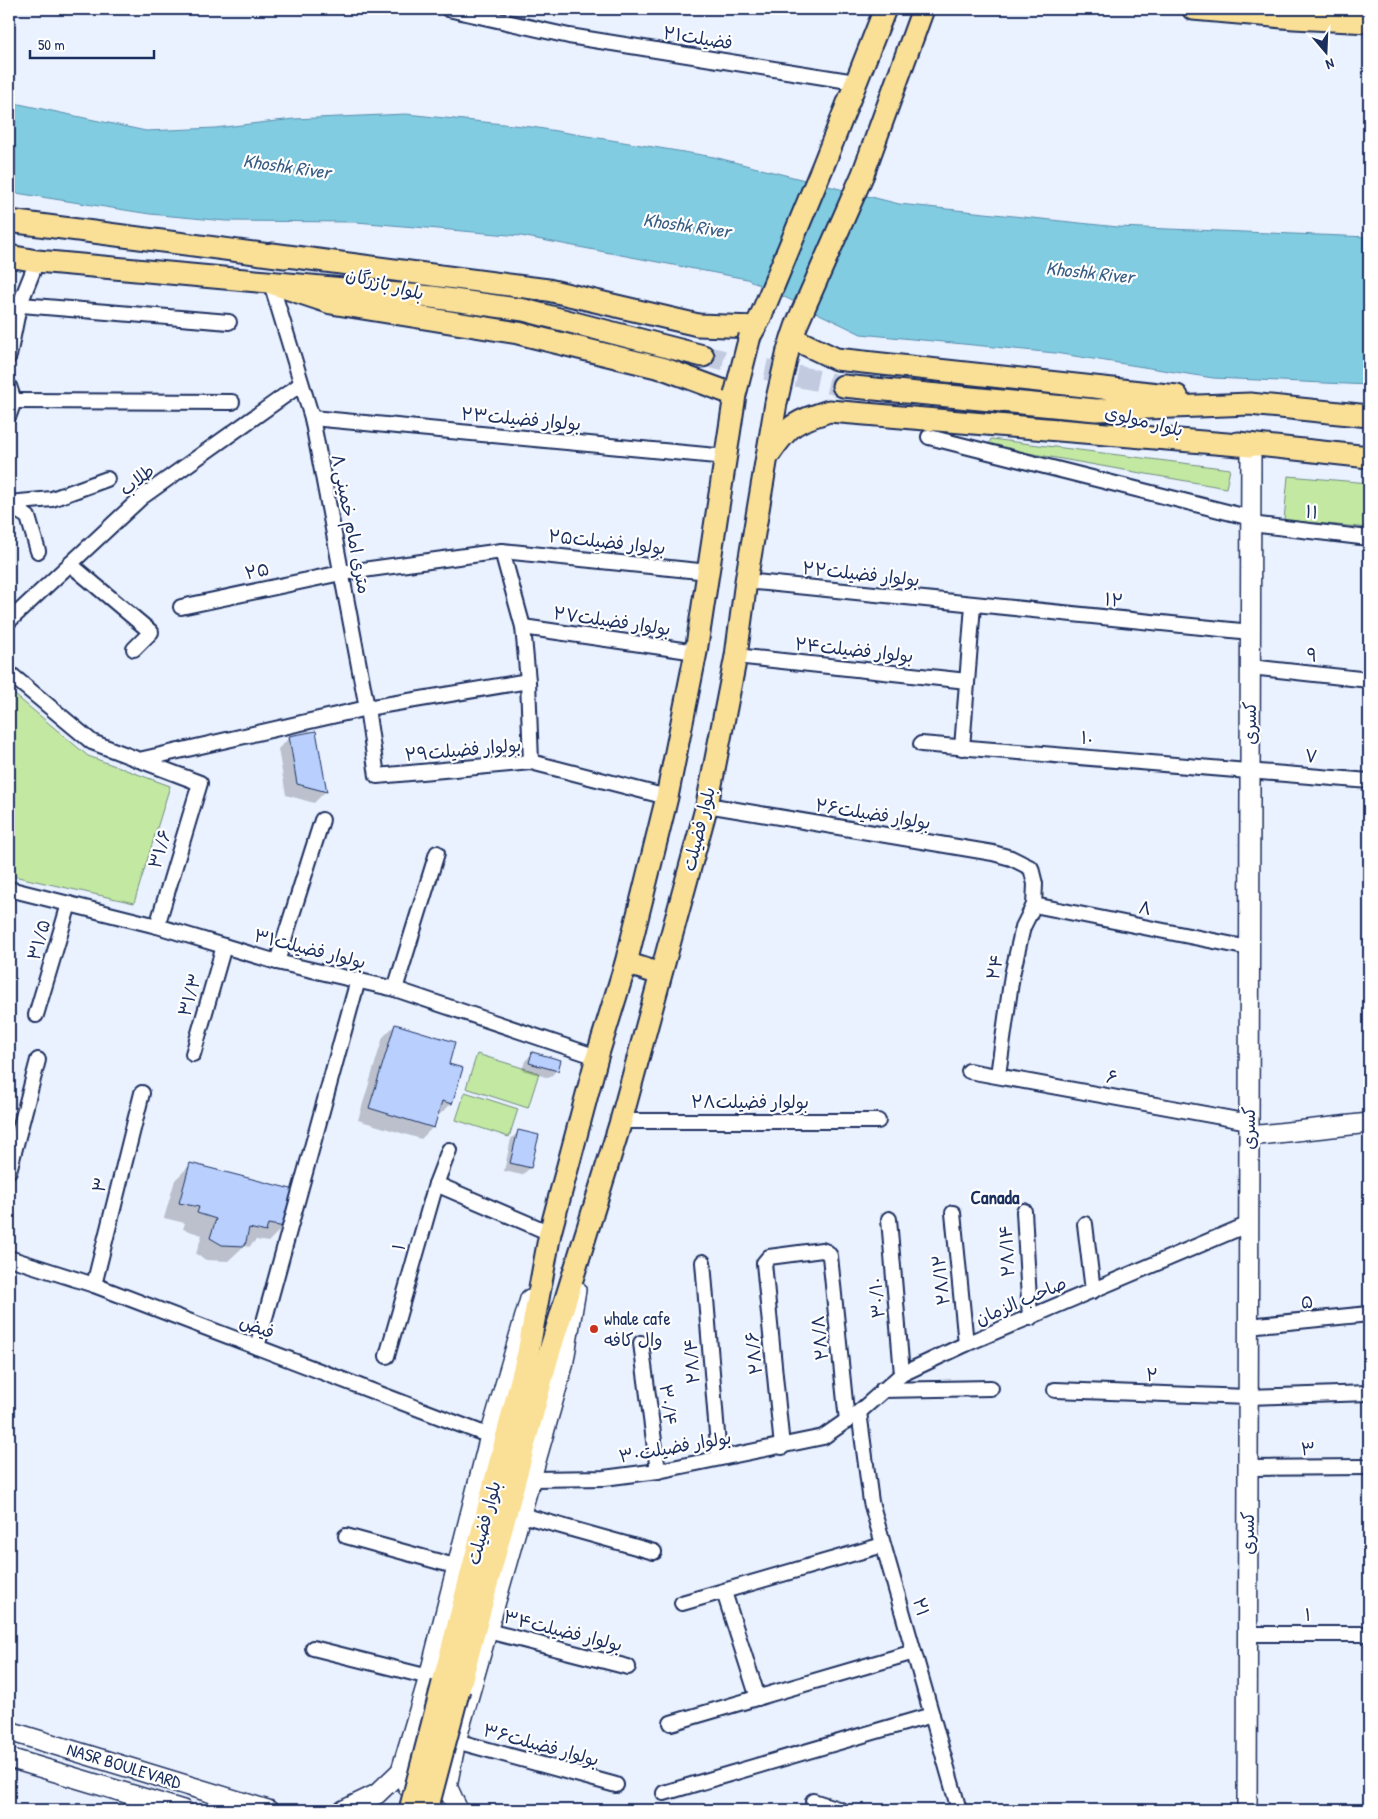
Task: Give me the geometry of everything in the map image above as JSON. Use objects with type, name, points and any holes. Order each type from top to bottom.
[{"type":"main road","name":"بلوار فضیلت","points":[[401,1771],[429,1677],[490,1436],[550,1233],[597,1057],[626,963],[667,797],[696,652],[735,395],[755,327],[823,166],[885,9]]},
{"type":"main road","points":[[1193,9],[1294,18],[1369,22]]},
{"type":"main road","points":[[1317,9],[1369,17]]},
{"type":"main road","name":"بلوار فضیلت","points":[[410,1810],[538,1357],[584,1246],[621,1120],[707,806],[736,656],[746,581],[776,403],[793,338],[863,174],[924,12]]},
{"type":"main road","name":"بلوار بازرگان","points":[[9,221],[272,254],[432,297]]},
{"type":"main road","points":[[272,254],[548,290],[698,325],[755,327]]},
{"type":"main road","name":"بلوار بازرگان","points":[[9,256],[37,261],[432,297]]},
{"type":"main road","points":[[271,283],[331,303],[518,333],[665,369],[735,395]]},
{"type":"main road","points":[[432,297],[524,310],[703,356]]},
{"type":"main road","points":[[793,338],[836,359],[1250,404]]},
{"type":"main road","points":[[843,386],[1096,410]]},
{"type":"main road","name":"بلوار مولوی","points":[[1096,410],[1250,404],[1369,416]]},
{"type":"main road","name":"بلوار مولوی","points":[[1096,410],[1251,446],[1369,457]]},
{"type":"main road","points":[[766,460],[786,430],[801,420],[829,411],[1251,446]]},
{"type":"main road","name":"کسری","points":[[1247,1810],[1251,446]]},
{"type":"main road","points":[[626,963],[660,974]]},
{"type":"main road","points":[[1250,1129],[1369,1123]]},
{"type":"main road","name":"بلوار فضیلت","points":[[427,1810],[538,1357],[550,1233]]},
{"type":"main road","name":"بلوار فضیلت","points":[[447,1786],[456,1742],[563,1366],[584,1246]]},
{"type":"main road","name":"NASR BOULEVARD","points":[[9,1731],[268,1810]]},
{"type":"main road","name":"NASR BOULEVARD","points":[[9,1758],[152,1806],[183,1810]]},
{"type":"main road","points":[[344,1810],[377,1794],[401,1771],[408,1787],[415,1793],[432,1796],[447,1786],[458,1810]]},
{"type":"street","name":"فضیلت۲۱","points":[[448,9],[568,36],[855,82]]},
{"type":"street","points":[[9,356],[14,305],[37,261]]},
{"type":"street","name":"۸ متری امام خمینی","points":[[271,283],[312,418],[367,708],[377,776]]},
{"type":"street","points":[[14,305],[229,322]]},
{"type":"street","name":"طلاب","points":[[9,621],[142,497],[301,384]]},
{"type":"street","points":[[9,386],[14,401],[9,415]]},
{"type":"street","points":[[14,401],[232,402]]},
{"type":"street","name":"بولوار فضیلت۲۳","points":[[312,418],[727,457]]},
{"type":"street","name":"۱۱","points":[[929,436],[1251,521],[1369,538]]},
{"type":"street","points":[[9,504],[52,499],[107,479]]},
{"type":"street","points":[[28,517],[52,499]]},
{"type":"street","points":[[9,504],[28,517],[38,551]]},
{"type":"street","points":[[502,551],[523,627],[528,681],[531,762]]},
{"type":"street","name":"بولوار فضیلت۲۵","points":[[341,573],[502,551],[708,572]]},
{"type":"street","points":[[70,564],[151,632],[134,648]]},
{"type":"street","name":"۲۵","points":[[181,607],[341,573]]},
{"type":"street","name":"بولوار فضیلت۲۲","points":[[746,581],[973,605]]},
{"type":"street","points":[[962,748],[973,605]]},
{"type":"street","name":"۱۲","points":[[973,605],[1251,632]]},
{"type":"street","name":"بولوار فضیلت۲۷","points":[[523,627],[696,652]]},
{"type":"street","name":"بولوار فضیلت۲۴","points":[[736,656],[967,681]]},
{"type":"street","name":"۹","points":[[1250,668],[1369,680]]},
{"type":"street","points":[[9,673],[92,742],[139,760],[367,708],[528,681]]},
{"type":"street","name":"۱۰","points":[[920,744],[1250,770]]},
{"type":"street","name":"۳۱/۶","points":[[139,760],[200,783],[157,926]]},
{"type":"street","name":"بولوار فضیلت۲۹","points":[[377,776],[531,762],[667,797]]},
{"type":"street","name":"۷","points":[[1250,770],[1369,781]]},
{"type":"street","name":"بولوار فضیلت۲۶","points":[[707,806],[993,853],[1020,861],[1031,868]]},
{"type":"street","points":[[277,962],[322,820]]},
{"type":"street","points":[[395,989],[437,853]]},
{"type":"street","name":"۲۴","points":[[998,1075],[1012,975],[1023,927],[1034,905],[1035,884],[1031,868]]},
{"type":"street","name":"بولوار فضیلت۳۱","points":[[9,890],[157,926],[277,962],[395,989],[597,1057]]},
{"type":"street","name":"۳۱/۵","points":[[36,1015],[69,904]]},
{"type":"street","name":"۸","points":[[1034,905],[1250,948]]},
{"type":"street","name":"۳۱/۳","points":[[193,1054],[224,946]]},
{"type":"street","points":[[257,1347],[358,980]]},
{"type":"street","points":[[9,1171],[38,1060]]},
{"type":"street","name":"۶","points":[[969,1071],[998,1075],[1250,1129]]},
{"type":"street","name":"۳","points":[[94,1285],[142,1093]]},
{"type":"street","name":"بولوار فضیلت۲۸","points":[[621,1120],[878,1121]]},
{"type":"street","name":"۱","points":[[387,1356],[436,1184],[449,1150]]},
{"type":"street","points":[[436,1184],[550,1233]]},
{"type":"street","name":"۲۸/۱۴","points":[[1024,1211],[1030,1318]]},
{"type":"street","name":"۲۸/۱۲","points":[[953,1213],[966,1344]]},
{"type":"street","name":"۳۰/۱۰","points":[[890,1219],[902,1374]]},
{"type":"street","points":[[1086,1224],[1093,1291]]},
{"type":"street","name":"صاحب الزمان","points":[[823,1437],[859,1412],[902,1374],[966,1344],[1249,1224]]},
{"type":"street","name":"۲۸/۸","points":[[769,1257],[822,1250],[830,1256],[847,1421]]},
{"type":"street","name":"۲۸/۶","points":[[769,1257],[764,1263],[782,1447]]},
{"type":"street","name":"فیض","points":[[9,1258],[94,1285],[490,1436]]},
{"type":"street","name":"۲۸/۴","points":[[703,1262],[718,1458]]},
{"type":"street","name":"۵","points":[[1248,1326],[1369,1314]]},
{"type":"street","name":"۳۰/۴","points":[[641,1343],[658,1472]]},
{"type":"street","points":[[882,1390],[991,1388]]},
{"type":"street","name":"۲","points":[[1055,1390],[1248,1398],[1369,1393]]},
{"type":"street","name":"۲۱","points":[[859,1412],[871,1502],[959,1810]]},
{"type":"street","name":"بولوار فضیلت۳۰","points":[[532,1479],[604,1478],[658,1472],[823,1437]]},
{"type":"street","name":"۳","points":[[1248,1468],[1369,1467]]},
{"type":"street","points":[[522,1515],[654,1552]]},
{"type":"street","points":[[346,1536],[458,1567]]},
{"type":"street","points":[[682,1603],[883,1545]]},
{"type":"street","points":[[724,1592],[758,1698]]},
{"type":"street","name":"بولوار فضیلت۳۴","points":[[488,1631],[628,1667]]},
{"type":"street","name":"۱","points":[[1248,1634],[1369,1634]]},
{"type":"street","points":[[313,1648],[429,1677]]},
{"type":"street","points":[[671,1723],[914,1652]]},
{"type":"street","points":[[664,1792],[932,1715]]},
{"type":"street","name":"بولوار فضیلت۳۶","points":[[456,1742],[616,1785]]},
{"type":"street","points":[[813,1801],[841,1810]]},
{"type":"green space","points":[[991,439],[1230,469],[1226,488],[988,446]]},
{"type":"green space","points":[[1288,476],[1369,483],[1369,528],[1284,520]]},
{"type":"green space","points":[[9,690],[88,756],[170,786],[134,903],[9,875]]},
{"type":"green space","points":[[477,1054],[539,1073],[528,1108],[466,1088]]},
{"type":"green space","points":[[465,1092],[518,1109],[509,1137],[456,1120]]},
{"type":"water","name":"Khoshk River","points":[[9,99],[19,104],[146,131],[215,128],[294,119],[406,114],[532,127],[714,157],[899,204],[1118,227],[1369,237],[1369,385],[1213,378],[1055,353],[861,334],[747,279],[521,236],[356,222],[226,221],[150,214],[16,193],[9,191]]},
{"type":"building","points":[[316,731],[327,792],[297,784],[289,736]]},
{"type":"building","points":[[395,1024],[455,1042],[449,1064],[463,1068],[452,1104],[442,1101],[434,1128],[369,1108]]},
{"type":"building","points":[[532,1052],[561,1060],[558,1071],[529,1063]]},
{"type":"building","points":[[518,1130],[539,1135],[531,1168],[510,1163]]},
{"type":"building","points":[[190,1163],[295,1190],[285,1227],[268,1224],[266,1232],[249,1228],[245,1246],[222,1245],[210,1238],[216,1219],[197,1213],[199,1207],[179,1203]]},
{"type":"tunnel","points":[[703,356],[843,386]]},
{"type":"place","name":"whale cafe وال کافه","points":[[594,1329]]},
{"type":"district","name":"Canada","points":[[995,1197]]}]
